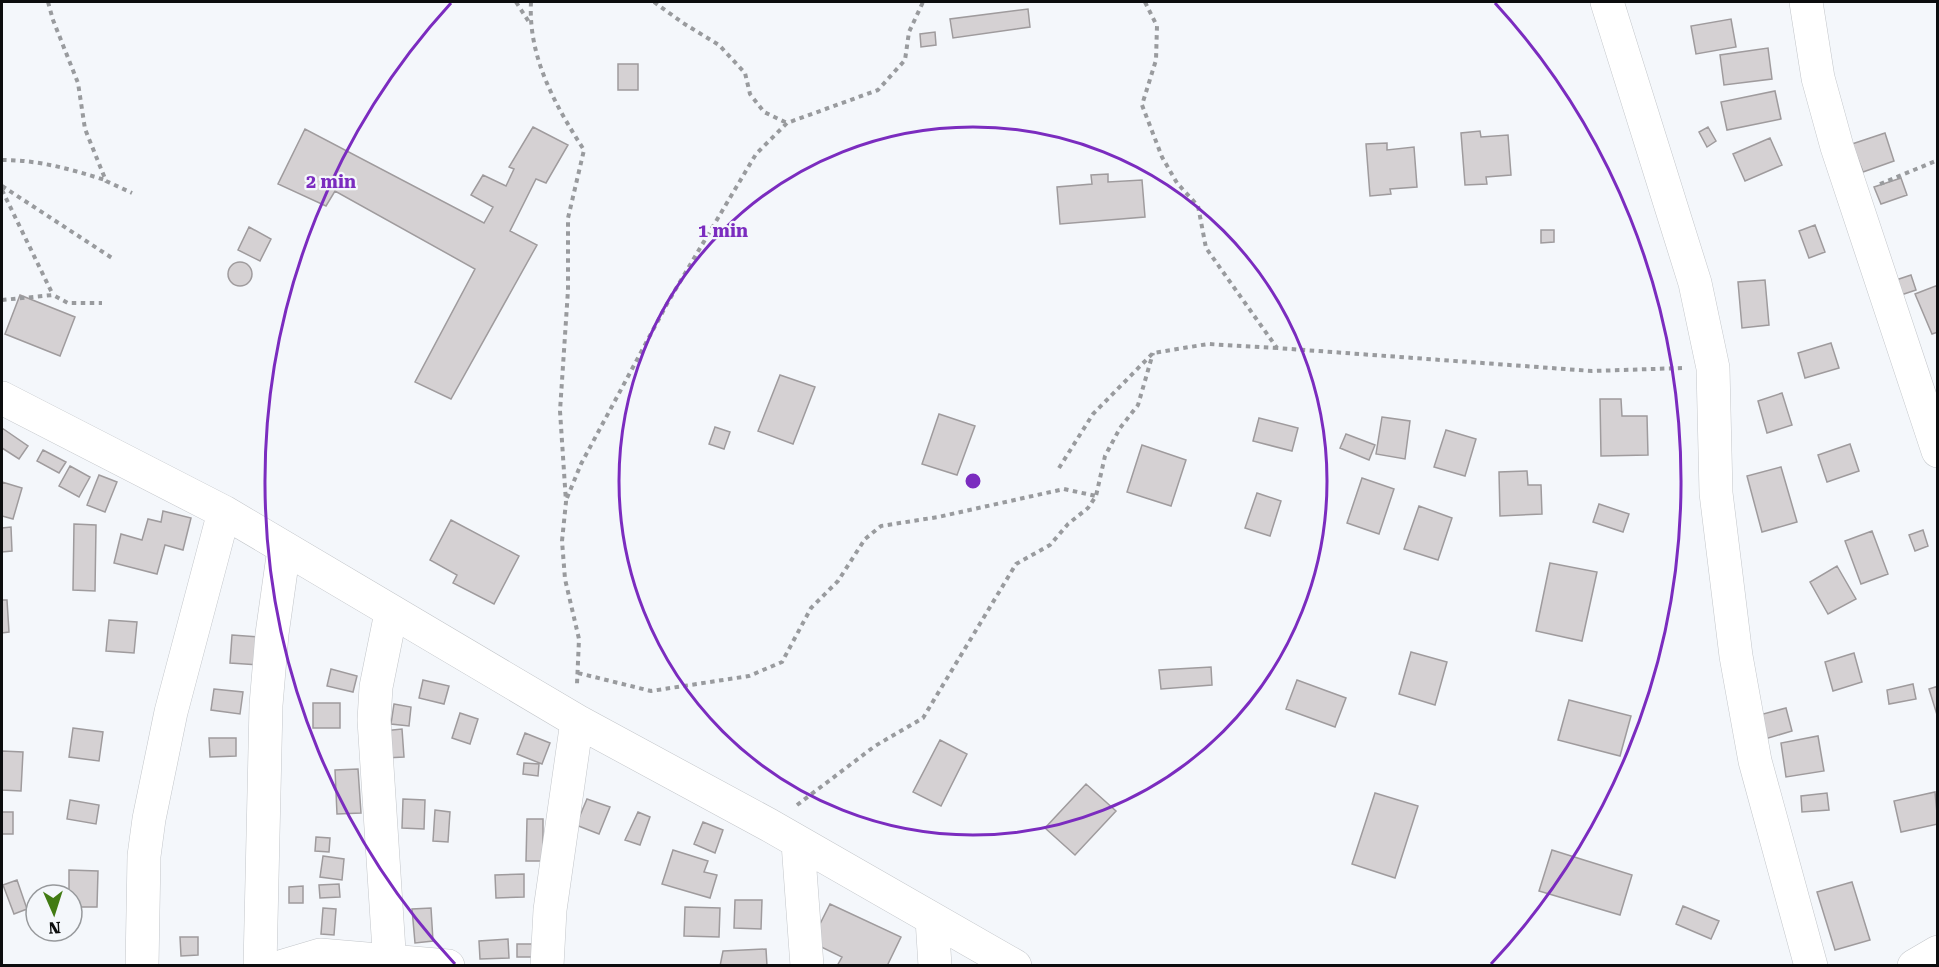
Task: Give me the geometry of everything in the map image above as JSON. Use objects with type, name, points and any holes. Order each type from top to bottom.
[{"type":"street","points":[[1607,2],[1695,283],[1713,368],[1716,494],[1736,656],[1755,761],[1811,966]]},
{"type":"street","points":[[1806,2],[1818,78],[1852,195],[1938,451]]},
{"type":"street","points":[[2,398],[224,512],[391,613],[577,721],[769,825],[1015,966]]},
{"type":"street","points":[[142,966],[144,856],[149,819],[171,712],[224,512]]},
{"type":"street","points":[[260,966],[266,705],[284,549]]},
{"type":"street","points":[[390,963],[374,720],[376,687],[391,613]]},
{"type":"street","points":[[547,966],[550,910],[577,721]]},
{"type":"street","points":[[798,843],[807,966]]},
{"type":"street","points":[[932,919],[935,966]]},
{"type":"street","points":[[1914,966],[1938,952]]},
{"type":"street","points":[[283,966],[321,955],[390,963],[448,966]]},
{"type":"path","points":[[48,2],[52,20],[78,83],[85,129],[106,181]]},
{"type":"path","points":[[516,2],[530,23]]},
{"type":"path","points":[[531,2],[530,23],[544,81],[558,109],[584,150],[568,218],[568,290],[560,411],[566,502],[562,541],[565,579],[579,639],[577,721]]},
{"type":"path","points":[[566,502],[580,464],[668,302],[756,154],[788,123],[878,90],[905,60],[909,32],[923,2]]},
{"type":"path","points":[[1145,2],[1157,26],[1156,60],[1142,105],[1162,157],[1177,183],[1198,206],[1206,248],[1277,348]]},
{"type":"path","points":[[658,3],[719,45],[745,73],[750,94],[764,112],[788,123]]},
{"type":"path","points":[[2,160],[34,160],[60,165],[132,193]]},
{"type":"path","points":[[1852,195],[1938,160]]},
{"type":"path","points":[[2,188],[112,258]]},
{"type":"path","points":[[2,188],[53,295]]},
{"type":"path","points":[[2,300],[53,295],[68,303],[102,303]]},
{"type":"path","points":[[1059,468],[1093,414],[1153,352],[1208,344],[1592,371],[1713,368]]},
{"type":"path","points":[[769,825],[875,746],[923,718],[1016,564],[1050,544],[1068,524],[1088,508],[1096,496],[1105,456],[1119,428],[1138,405],[1153,352]]},
{"type":"path","points":[[578,673],[651,691],[749,676],[782,662],[811,608],[838,581],[865,539],[881,526],[938,517],[1064,489],[1096,496]]},
{"type":"building","points":[[1028,9],[1030,27],[953,38],[950,19]]},
{"type":"building","points":[[1731,19],[1736,47],[1696,54],[1691,26]]},
{"type":"building","points":[[935,32],[936,45],[921,47],[920,34]]},
{"type":"building","points":[[1768,48],[1772,79],[1724,85],[1720,55]]},
{"type":"building","points":[[618,64],[638,64],[638,90],[618,90]]},
{"type":"building","points":[[1775,91],[1781,119],[1727,130],[1721,102]]},
{"type":"building","points":[[533,127],[568,145],[546,183],[536,179],[510,231],[537,245],[451,399],[415,382],[475,269],[335,191],[326,206],[278,184],[305,129],[484,223],[493,207],[471,195],[483,175],[506,186],[514,169],[509,167]]},
{"type":"building","points":[[1708,127],[1716,141],[1707,147],[1699,132]]},
{"type":"building","points":[[1480,131],[1481,137],[1508,135],[1511,175],[1486,177],[1487,184],[1465,185],[1461,133]]},
{"type":"building","points":[[1885,133],[1894,161],[1863,172],[1852,144]]},
{"type":"building","points":[[1770,138],[1782,165],[1745,181],[1733,154]]},
{"type":"building","points":[[1387,143],[1387,150],[1414,147],[1417,187],[1390,189],[1391,194],[1370,196],[1366,144]]},
{"type":"building","points":[[1108,174],[1108,182],[1142,180],[1145,217],[1060,224],[1057,187],[1092,184],[1091,175]]},
{"type":"building","points":[[1901,178],[1907,195],[1881,204],[1874,187]]},
{"type":"building","points":[[1815,225],[1825,252],[1809,258],[1799,231]]},
{"type":"building","points":[[249,227],[271,239],[260,261],[238,250]]},
{"type":"building","points":[[1541,230],[1554,230],[1554,242],[1541,243]]},
{"type":"building","points":[[240,262],[245,263],[251,269],[251,279],[245,285],[240,286],[235,285],[229,279],[228,274],[229,269],[235,263]]},
{"type":"building","points":[[1911,275],[1916,290],[1892,298],[1887,283]]},
{"type":"building","points":[[1765,280],[1769,325],[1742,328],[1738,282]]},
{"type":"building","points":[[1938,285],[1938,332],[1932,334],[1915,294]]},
{"type":"building","points":[[20,295],[75,317],[60,356],[5,334]]},
{"type":"building","points":[[1831,343],[1839,368],[1805,378],[1798,353]]},
{"type":"building","points":[[780,375],[815,387],[793,444],[758,431]]},
{"type":"building","points":[[1782,393],[1792,425],[1767,433],[1758,401]]},
{"type":"building","points":[[1600,399],[1621,399],[1622,416],[1647,416],[1648,455],[1601,456]]},
{"type":"building","points":[[939,414],[975,426],[957,475],[922,464]]},
{"type":"building","points":[[1382,417],[1410,421],[1405,459],[1376,454]]},
{"type":"building","points":[[1259,418],[1298,428],[1292,451],[1253,441]]},
{"type":"building","points":[[715,427],[730,432],[724,449],[709,444]]},
{"type":"building","points":[[2,428],[28,446],[19,459],[2,448]]},
{"type":"building","points":[[1446,430],[1476,439],[1465,476],[1434,467]]},
{"type":"building","points":[[1346,434],[1375,445],[1369,460],[1340,448]]},
{"type":"building","points":[[1850,444],[1859,471],[1827,482],[1818,455]]},
{"type":"building","points":[[1142,445],[1186,460],[1171,506],[1127,492]]},
{"type":"building","points":[[43,450],[66,462],[59,473],[37,461]]},
{"type":"building","points":[[70,466],[90,477],[79,497],[59,486]]},
{"type":"building","points":[[1781,467],[1797,522],[1762,532],[1747,476]]},
{"type":"building","points":[[1527,471],[1528,485],[1541,485],[1542,514],[1500,516],[1499,472]]},
{"type":"building","points":[[99,475],[117,482],[105,512],[87,505]]},
{"type":"building","points":[[1362,478],[1394,489],[1379,534],[1347,523]]},
{"type":"building","points":[[2,482],[22,488],[13,519],[2,516]]},
{"type":"building","points":[[1257,493],[1281,501],[1270,536],[1245,528]]},
{"type":"building","points":[[1599,504],[1629,514],[1623,532],[1593,522]]},
{"type":"building","points":[[1419,506],[1452,518],[1438,560],[1404,549]]},
{"type":"building","points":[[163,511],[191,518],[183,550],[165,545],[157,574],[114,563],[121,534],[142,540],[148,519],[161,522]]},
{"type":"building","points":[[451,520],[519,556],[494,604],[453,583],[457,575],[430,560]]},
{"type":"building","points":[[74,524],[96,525],[95,591],[73,590]]},
{"type":"building","points":[[11,527],[12,551],[2,552],[2,528]]},
{"type":"building","points":[[1923,530],[1928,546],[1915,551],[1909,535]]},
{"type":"building","points":[[1872,531],[1888,574],[1861,584],[1845,541]]},
{"type":"building","points":[[1550,563],[1597,572],[1582,641],[1536,631]]},
{"type":"building","points":[[1837,566],[1856,599],[1828,614],[1810,582]]},
{"type":"building","points":[[2,600],[7,600],[9,632],[2,633]]},
{"type":"building","points":[[109,620],[137,622],[134,653],[106,651]]},
{"type":"building","points":[[232,635],[260,637],[258,665],[230,663]]},
{"type":"building","points":[[1411,652],[1447,662],[1435,705],[1399,694]]},
{"type":"building","points":[[1854,653],[1862,682],[1833,691],[1825,662]]},
{"type":"building","points":[[1211,667],[1212,685],[1161,689],[1159,670]]},
{"type":"building","points":[[331,669],[357,676],[353,692],[327,686]]},
{"type":"building","points":[[423,680],[449,686],[444,704],[419,698]]},
{"type":"building","points":[[1297,680],[1346,698],[1335,727],[1286,709]]},
{"type":"building","points":[[1913,684],[1916,699],[1889,704],[1887,690]]},
{"type":"building","points":[[1938,686],[1938,718],[1929,689]]},
{"type":"building","points":[[214,689],[243,692],[240,714],[211,710]]},
{"type":"building","points":[[1569,700],[1631,716],[1620,756],[1558,740]]},
{"type":"building","points":[[313,703],[340,703],[340,728],[313,728]]},
{"type":"building","points":[[394,704],[411,707],[409,726],[391,724]]},
{"type":"building","points":[[1786,708],[1792,731],[1758,741],[1752,717]]},
{"type":"building","points":[[460,713],[478,719],[470,744],[452,738]]},
{"type":"building","points":[[73,728],[103,732],[99,761],[69,757]]},
{"type":"building","points":[[402,729],[404,757],[385,758],[383,731]]},
{"type":"building","points":[[525,733],[550,743],[542,764],[517,754]]},
{"type":"building","points":[[1818,736],[1824,771],[1786,777],[1781,743]]},
{"type":"building","points":[[209,738],[236,738],[236,756],[210,757]]},
{"type":"building","points":[[940,740],[967,754],[941,806],[913,792]]},
{"type":"building","points":[[2,751],[23,752],[21,791],[2,790]]},
{"type":"building","points":[[524,763],[539,764],[538,776],[523,774]]},
{"type":"building","points":[[358,769],[361,813],[337,814],[335,770]]},
{"type":"building","points":[[1086,784],[1116,811],[1075,855],[1045,828]]},
{"type":"building","points":[[1935,792],[1938,824],[1901,832],[1894,801]]},
{"type":"building","points":[[1375,793],[1418,806],[1395,878],[1352,864]]},
{"type":"building","points":[[1827,793],[1829,810],[1802,812],[1801,796]]},
{"type":"building","points":[[403,799],[425,800],[424,829],[402,828]]},
{"type":"building","points":[[587,799],[610,807],[599,834],[576,825]]},
{"type":"building","points":[[70,800],[99,805],[96,824],[67,819]]},
{"type":"building","points":[[435,810],[450,812],[448,842],[433,841]]},
{"type":"building","points":[[2,812],[13,812],[13,834],[2,834]]},
{"type":"building","points":[[638,812],[650,817],[640,845],[625,840]]},
{"type":"building","points":[[527,819],[543,819],[543,861],[526,861]]},
{"type":"building","points":[[703,822],[723,830],[715,853],[694,844]]},
{"type":"building","points":[[316,837],[330,838],[329,852],[315,851]]},
{"type":"building","points":[[673,850],[708,861],[704,872],[717,875],[710,898],[662,884]]},
{"type":"building","points":[[1552,850],[1632,875],[1620,915],[1539,891]]},
{"type":"building","points":[[323,856],[344,859],[342,880],[320,877]]},
{"type":"building","points":[[69,870],[98,871],[97,907],[84,907],[84,883],[69,883]]},
{"type":"building","points":[[524,874],[524,897],[496,898],[495,875]]},
{"type":"building","points":[[17,880],[24,900],[24,910],[14,914],[3,885]]},
{"type":"building","points":[[1852,882],[1870,940],[1835,950],[1817,892]]},
{"type":"building","points":[[339,884],[340,897],[320,898],[319,885]]},
{"type":"building","points":[[303,886],[303,903],[289,903],[289,887]]},
{"type":"building","points":[[735,900],[762,900],[761,929],[734,928]]},
{"type":"building","points":[[830,904],[901,937],[887,966],[837,966],[842,957],[811,942]]},
{"type":"building","points":[[1683,906],[1719,921],[1711,939],[1676,924]]},
{"type":"building","points":[[685,907],[720,908],[719,937],[684,936]]},
{"type":"building","points":[[323,908],[336,909],[334,935],[321,934]]},
{"type":"building","points":[[431,908],[433,941],[415,943],[412,909]]},
{"type":"building","points":[[180,937],[198,937],[198,955],[181,956]]},
{"type":"building","points":[[508,939],[509,958],[480,959],[479,941]]},
{"type":"building","points":[[517,944],[532,944],[532,957],[517,957]]},
{"type":"building","points":[[766,949],[767,966],[720,966],[723,951]]}]
